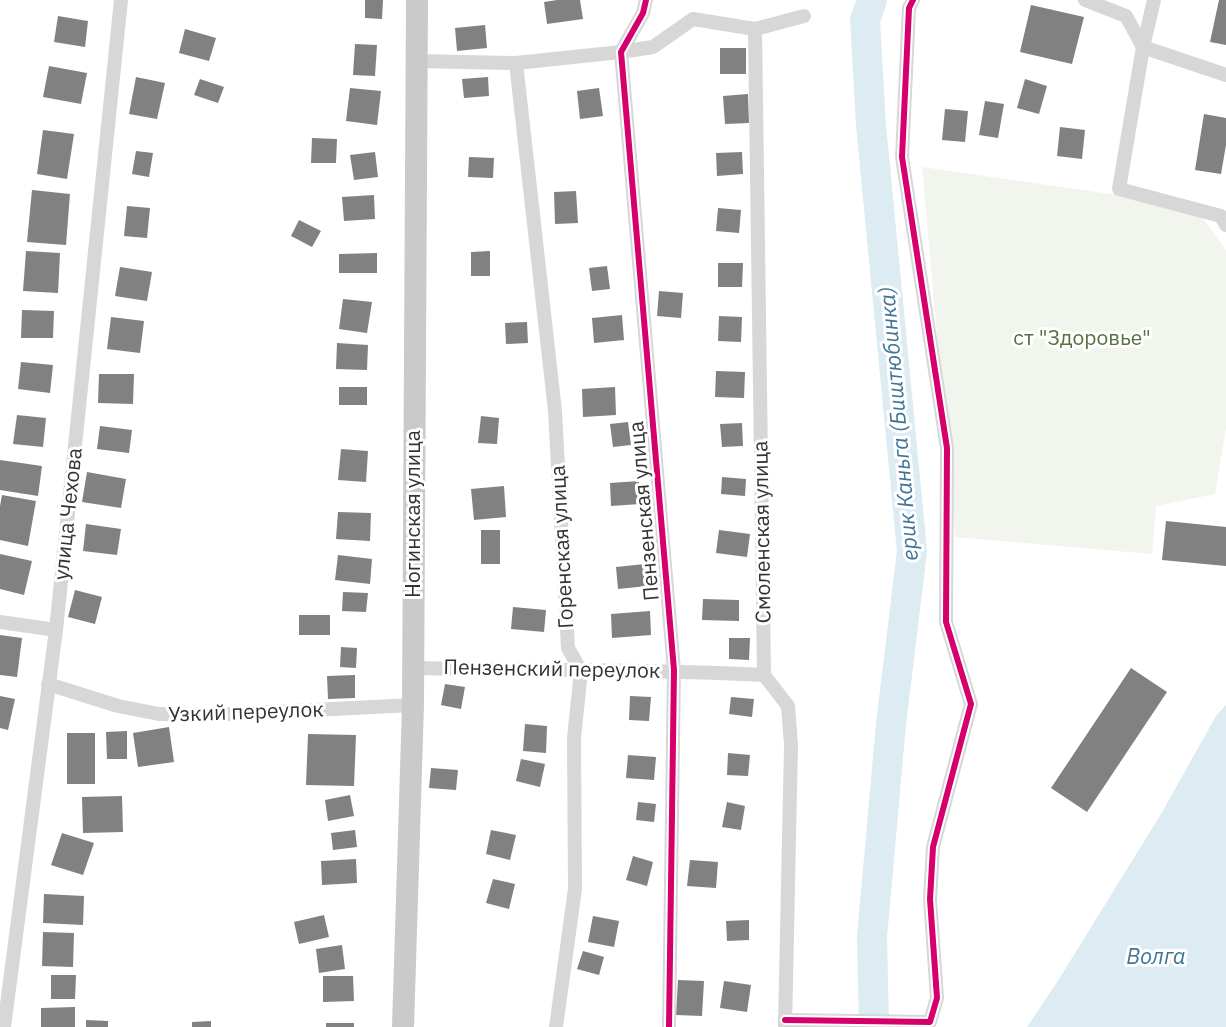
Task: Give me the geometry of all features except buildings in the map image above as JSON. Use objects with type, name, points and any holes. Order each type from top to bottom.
[{"type":"main road","name":"Ногинская улица","points":[[404,1027],[413,705],[417,0]]},
{"type":"street","name":"улица Чехова","points":[[4,1027],[56,630],[120,0]]},
{"type":"street","points":[[621,52],[643,13],[646,0]]},
{"type":"street","points":[[764,675],[788,706],[791,745],[785,1024],[828,1021],[930,1022],[937,998],[930,899],[933,847],[971,704],[946,622],[947,448],[902,157],[909,8],[913,0]]},
{"type":"street","points":[[1085,0],[1126,16],[1143,47],[1226,75]]},
{"type":"street","points":[[1154,0],[1143,47],[1119,189],[1221,216],[1226,225]]},
{"type":"street","points":[[416,61],[516,63],[621,52],[653,47],[693,19],[755,29],[804,16]]},
{"type":"street","name":"Смоленская улица","points":[[755,29],[764,675]]},
{"type":"street","name":"Пензенская улица","points":[[621,52],[674,670],[669,1027]]},
{"type":"street","name":"Горенская улица","points":[[516,63],[555,411],[568,648],[581,671]]},
{"type":"street","points":[[0,622],[56,630]]},
{"type":"street","name":"Пензенский переулок","points":[[412,668],[674,670],[764,675]]},
{"type":"street","points":[[556,1027],[575,890],[574,738],[581,671]]},
{"type":"street","name":"Узкий переулок","points":[[48,684],[118,706],[159,714],[212,715],[413,705]]},
{"type":"green space","name":"ст \"Здоровье\"","points":[[922,167],[1194,206],[1226,250],[1226,429],[1215,494],[1156,506],[1152,554],[955,537]]},
{"type":"water","name":"Волга","points":[[1226,705],[1226,1027],[1027,1027],[1161,814],[1216,716]]},
{"type":"waterway","name":"ерик Каньга (Биштюбинка)","points":[[872,0],[865,20],[871,125],[912,551],[891,724],[872,937],[874,1027]]},
{"type":"cycle path","points":[[646,0],[643,13],[621,52],[674,670],[669,1027]]},
{"type":"cycle path","points":[[785,1020],[930,1022],[937,998],[930,899],[933,847],[971,704],[946,622],[947,448],[902,157],[909,8],[913,0]]}]
